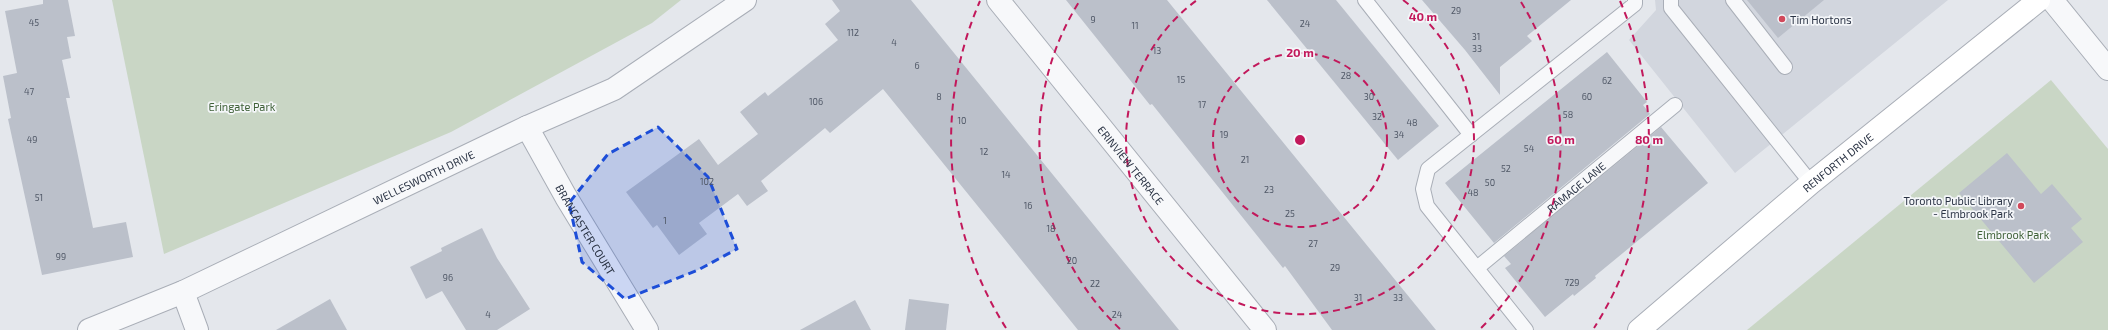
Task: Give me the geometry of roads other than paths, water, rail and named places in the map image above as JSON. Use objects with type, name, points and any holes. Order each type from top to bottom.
[{"type":"main road","name":"RENFORTH DRIVE","points":[[1639,330],[1811,183],[2040,0]]},
{"type":"street","name":"WELLESWORTH DRIVE","points":[[89,330],[183,292],[527,126],[614,89],[745,0]]},
{"type":"street","name":"ERINVIEW TERRACE","points":[[998,0],[1265,330]]},
{"type":"street","points":[[2052,0],[2108,69]]},
{"type":"street","name":"BRANCASTER COURT","points":[[527,126],[570,204],[647,330]]},
{"type":"street","points":[[183,292],[197,330]]},
{"type":"lane","points":[[1365,0],[1471,135]]},
{"type":"lane","points":[[1526,330],[1427,206],[1423,189],[1428,169],[1635,4],[1635,0]]},
{"type":"lane","points":[[1671,0],[1671,8],[1811,183]]},
{"type":"lane","points":[[1733,0],[1785,67]]},
{"type":"lane","name":"RAMAGE LANE","points":[[1477,268],[1676,105]]},
{"type":"place","name":"Tim Hortons","points":[[1782,19]]},
{"type":"place","name":"Toronto Public Library - Elmbrook Park","points":[[2021,206]]},
{"type":"park label","name":"Eringate Park","points":[[242,106]]},
{"type":"park label","name":"Elmbrook Park","points":[[2013,234]]}]
